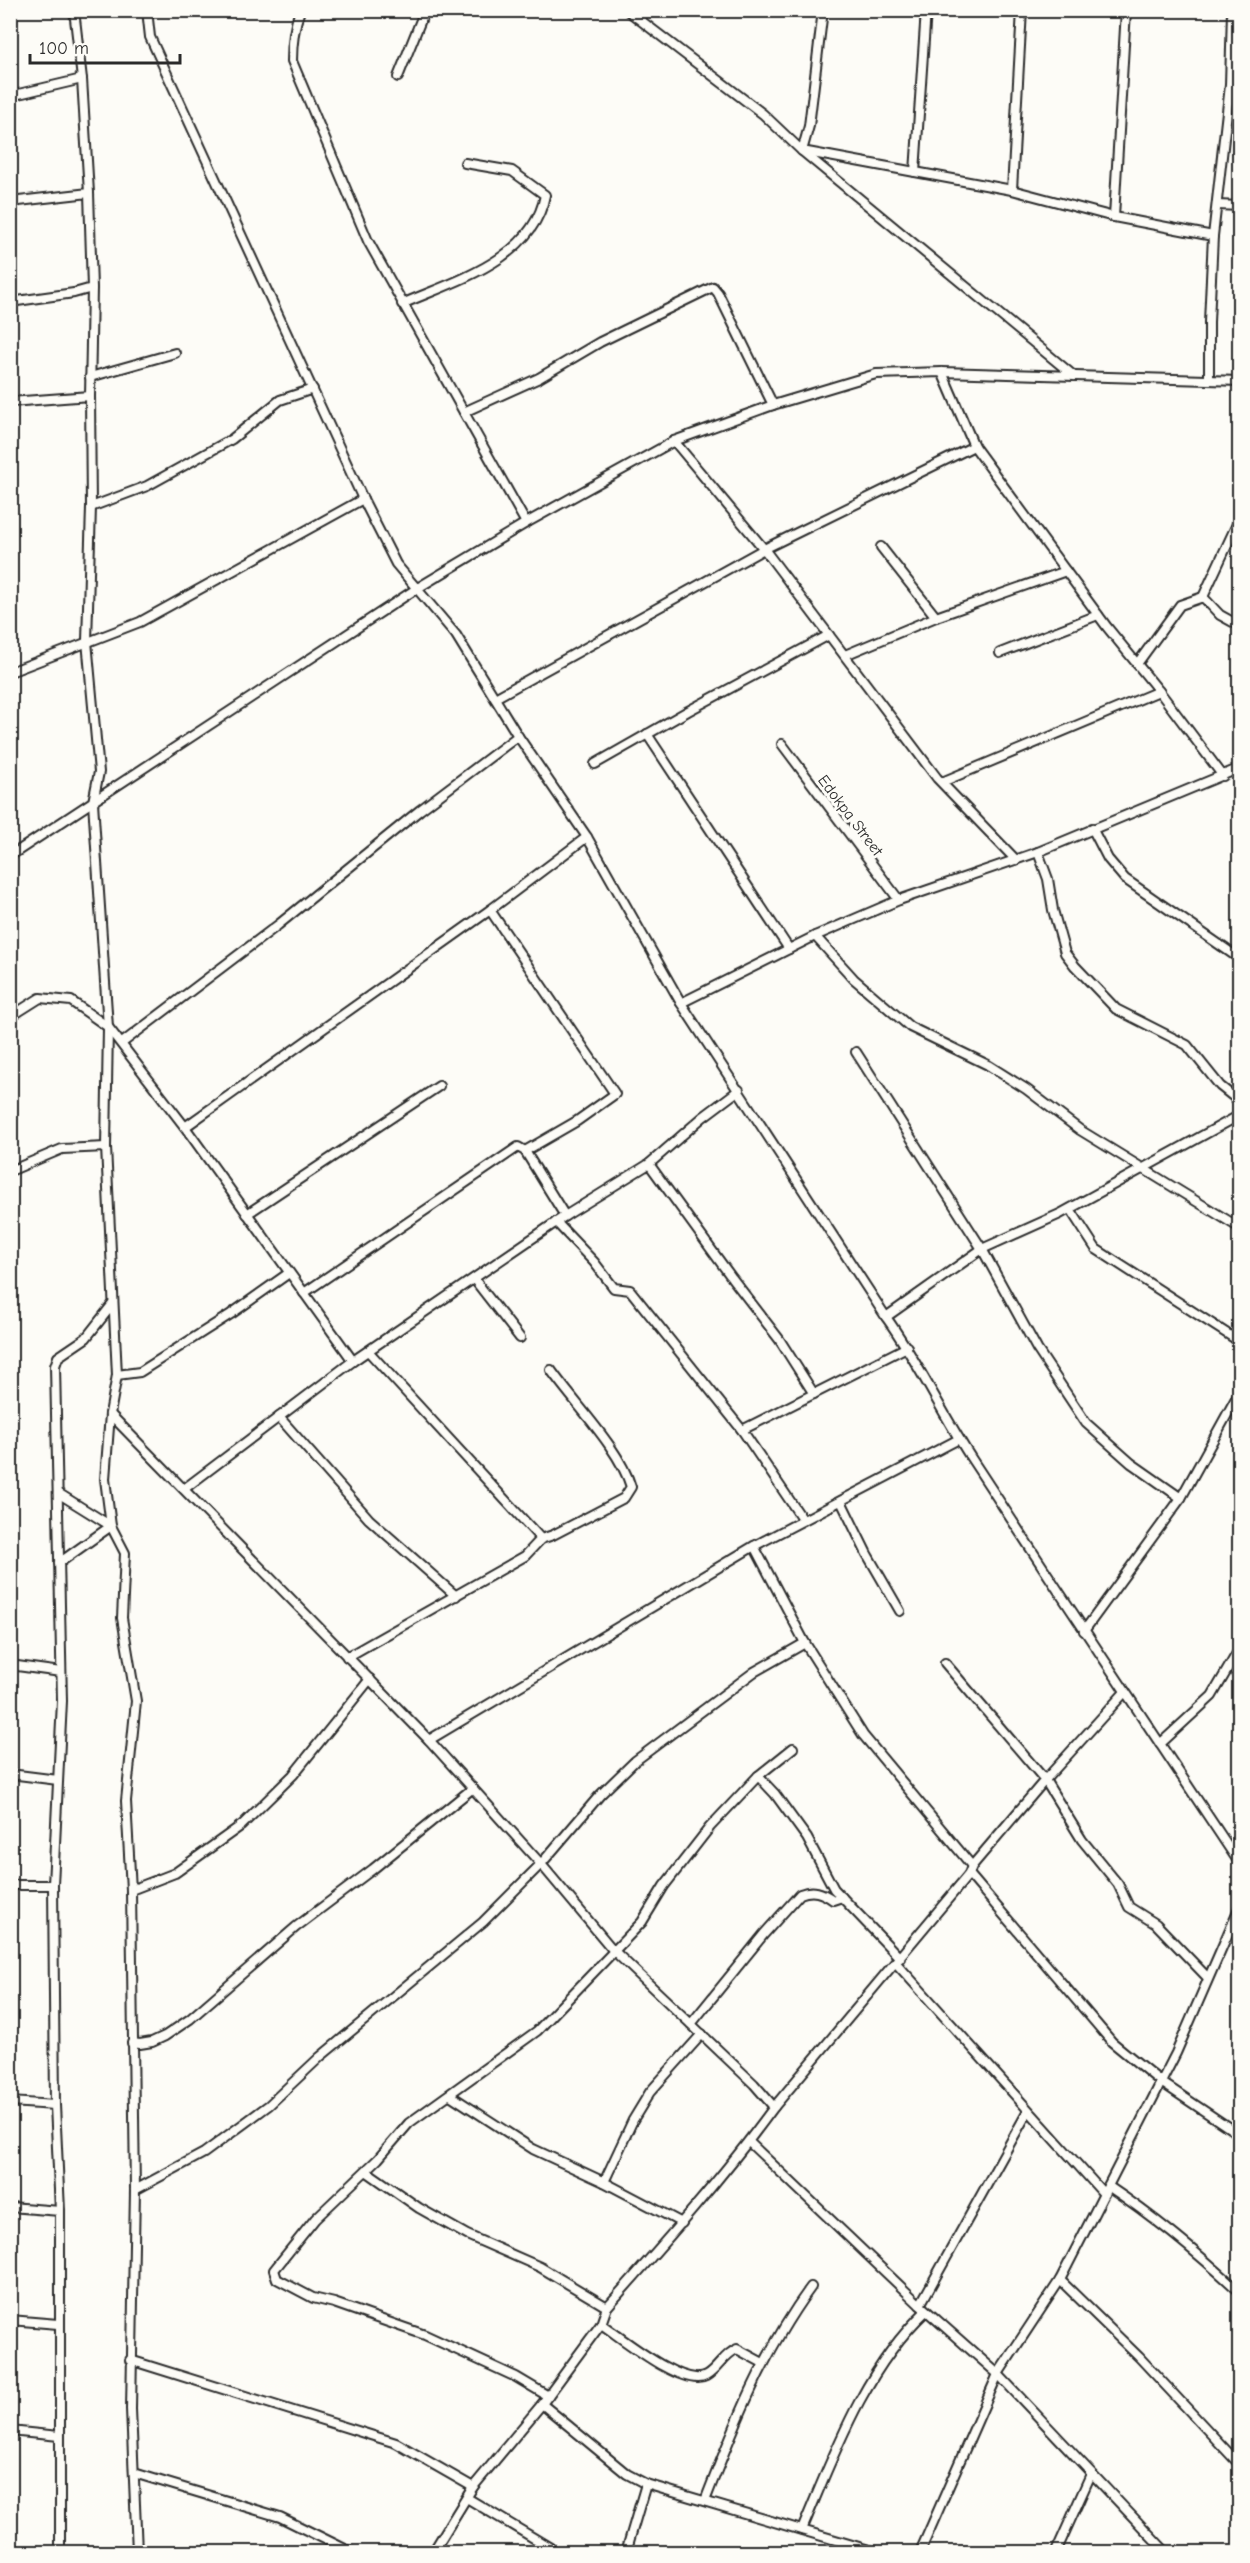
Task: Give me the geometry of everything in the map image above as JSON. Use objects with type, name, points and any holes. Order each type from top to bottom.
[{"type":"street","points":[[75,10],[89,193],[92,288],[91,507],[87,641],[99,772],[93,802],[108,1027],[106,1147],[117,1375],[110,1414],[105,1479],[111,1526],[125,1553],[122,1618],[136,1701],[126,1802],[131,1890],[135,2190],[130,2360],[137,2553]]},
{"type":"street","points":[[147,10],[150,37],[363,499],[396,564],[456,635],[518,736],[587,837],[681,1003],[886,1317],[908,1347],[959,1439],[1124,1693],[1239,1864]]},
{"type":"street","points":[[300,10],[292,47],[292,61],[368,241],[526,523]]},
{"type":"street","points":[[398,77],[424,10]]},
{"type":"street","points":[[627,10],[763,114],[802,151],[1075,376]]},
{"type":"street","points":[[802,151],[809,126],[823,10]]},
{"type":"street","points":[[915,172],[926,10]]},
{"type":"street","points":[[1012,190],[1022,10]]},
{"type":"street","points":[[1114,217],[1126,10]]},
{"type":"street","points":[[1209,380],[1213,236],[1230,85],[1232,10]]},
{"type":"street","points":[[10,96],[82,79]]},
{"type":"street","points":[[1230,85],[1239,84]]},
{"type":"street","points":[[802,151],[1012,190],[1114,217],[1213,236]]},
{"type":"street","points":[[402,304],[480,270],[524,240],[542,210],[545,195],[512,171],[465,163]]},
{"type":"street","points":[[10,202],[89,193]]},
{"type":"street","points":[[1217,205],[1239,206]]},
{"type":"street","points":[[464,412],[539,378],[600,342],[713,287],[773,405]]},
{"type":"street","points":[[10,302],[74,293],[92,288]]},
{"type":"street","points":[[90,377],[175,353]]},
{"type":"street","points":[[942,372],[974,446],[1098,615],[1160,691],[1223,776]]},
{"type":"street","points":[[10,856],[416,589],[526,523],[674,441],[773,405],[876,374],[942,372],[1239,381]]},
{"type":"street","points":[[91,507],[147,486],[232,439],[280,400],[313,389]]},
{"type":"street","points":[[10,402],[90,396]]},
{"type":"street","points":[[674,441],[764,549],[942,782],[1016,860]]},
{"type":"street","points":[[495,698],[764,549],[974,446]]},
{"type":"street","points":[[10,672],[140,622],[363,499]]},
{"type":"street","points":[[1137,664],[1180,605],[1203,597],[1238,525],[1239,511]]},
{"type":"street","points":[[881,547],[936,617]]},
{"type":"street","points":[[844,655],[936,617],[1066,571]]},
{"type":"street","points":[[1203,597],[1220,615],[1239,626]]},
{"type":"street","points":[[1000,653],[1098,615]]},
{"type":"street","points":[[595,764],[829,635]]},
{"type":"street","points":[[942,782],[1160,691]]},
{"type":"street","points":[[647,734],[789,949]]},
{"type":"street","points":[[122,1043],[278,925],[420,810],[518,736]]},
{"type":"street","name":"Edokpa Street","points":[[782,744],[899,900]]},
{"type":"street","points":[[681,1003],[815,936],[899,900],[1038,852],[1092,828],[1163,802],[1239,768]]},
{"type":"street","points":[[1092,828],[1108,859],[1125,879],[1239,959]]},
{"type":"street","points":[[185,1127],[490,910],[587,837]]},
{"type":"street","points":[[1038,852],[1048,879],[1053,910],[1065,952],[1075,966],[1116,1009],[1187,1045],[1220,1086],[1239,1102]]},
{"type":"street","points":[[490,910],[615,1094],[577,1121],[525,1151]]},
{"type":"street","points":[[815,936],[854,979],[910,1027],[988,1065],[1026,1089],[1080,1130],[1239,1228]]},
{"type":"street","points":[[10,1017],[40,998],[71,1001],[108,1027],[185,1127],[353,1361]]},
{"type":"street","points":[[856,1052],[982,1249],[1037,1349],[1086,1423],[1131,1463],[1181,1498]]},
{"type":"street","points":[[247,1214],[439,1086]]},
{"type":"street","points":[[184,1489],[353,1361],[565,1216],[649,1164],[703,1117],[739,1090]]},
{"type":"street","points":[[886,1317],[982,1249],[1070,1209],[1239,1115]]},
{"type":"street","points":[[10,1171],[62,1149],[106,1147]]},
{"type":"street","points":[[304,1293],[518,1147],[525,1151],[565,1216]]},
{"type":"street","points":[[649,1164],[779,1339],[814,1394]]},
{"type":"street","points":[[1070,1209],[1096,1249],[1239,1342]]},
{"type":"street","points":[[556,1222],[594,1262],[614,1288],[630,1290],[742,1430],[803,1520]]},
{"type":"street","points":[[117,1375],[140,1372],[231,1314],[289,1273]]},
{"type":"street","points":[[474,1279],[520,1338]]},
{"type":"street","points":[[60,2553],[58,2324],[60,2211],[55,2105],[53,1885],[61,1672],[55,1366],[58,1357],[86,1338],[112,1305]]},
{"type":"street","points":[[742,1430],[908,1347]]},
{"type":"street","points":[[369,1352],[541,1539]]},
{"type":"street","points":[[347,1657],[525,1556],[541,1539],[624,1498],[631,1487],[612,1448],[550,1370]]},
{"type":"street","points":[[1084,1631],[1181,1498],[1239,1391]]},
{"type":"street","points":[[110,1414],[429,1740],[541,1864],[614,1950],[754,2084],[774,2107]]},
{"type":"street","points":[[279,1417],[369,1519],[456,1596]]},
{"type":"street","points":[[429,1740],[754,1546],[959,1439]]},
{"type":"street","points":[[57,1493],[111,1526]]},
{"type":"street","points":[[841,1501],[867,1554],[900,1611]]},
{"type":"street","points":[[59,1563],[111,1526]]},
{"type":"street","points":[[754,1546],[805,1643],[863,1735],[970,1870],[1112,2042],[1161,2082],[1239,2135]]},
{"type":"street","points":[[135,2190],[204,2153],[269,2105],[320,2057],[483,1922],[541,1864],[600,1796],[635,1761],[754,1672],[805,1643]]},
{"type":"street","points":[[1160,1744],[1212,1696],[1239,1648]]},
{"type":"street","points":[[945,1663],[1045,1780],[1082,1840],[1118,1884],[1129,1907],[1156,1924],[1208,1978]]},
{"type":"street","points":[[10,1665],[61,1672]]},
{"type":"street","points":[[131,1890],[175,1873],[242,1825],[293,1775],[369,1680]]},
{"type":"street","points":[[433,2553],[473,2487],[548,2396],[601,2324],[607,2307],[682,2223],[749,2142],[774,2107],[1045,1780],[1124,1693]]},
{"type":"street","points":[[548,2396],[516,2377],[425,2335],[334,2303],[313,2298],[274,2276],[274,2270],[315,2219],[366,2171],[409,2123],[537,2031],[642,1922],[664,1886],[710,1827],[758,1776],[793,1749]]},
{"type":"street","points":[[10,1774],[58,1780]]},
{"type":"street","points":[[758,1776],[776,1794],[815,1850],[834,1889],[1028,2111],[1106,2190],[1145,2211],[1199,2254],[1239,2292]]},
{"type":"street","points":[[132,2043],[152,2042],[190,2019],[296,1927],[373,1869],[473,1788]]},
{"type":"street","points":[[10,1885],[53,1885]]},
{"type":"street","points":[[691,2024],[770,1927],[801,1894],[809,1891],[822,1892],[832,1900],[842,1897]]},
{"type":"street","points":[[920,2553],[998,2374],[1060,2280],[1161,2082],[1239,1906]]},
{"type":"street","points":[[604,2182],[633,2120],[650,2092],[702,2034]]},
{"type":"street","points":[[450,2095],[533,2149],[604,2182],[682,2223]]},
{"type":"street","points":[[10,2102],[55,2105]]},
{"type":"street","points":[[802,2530],[856,2409],[906,2330],[923,2308],[1028,2111]]},
{"type":"street","points":[[749,2142],[923,2308],[998,2374],[1166,2553]]},
{"type":"street","points":[[366,2171],[468,2235],[540,2267],[607,2307]]},
{"type":"street","points":[[10,2207],[60,2211]]},
{"type":"street","points":[[1060,2280],[1139,2357],[1239,2465]]},
{"type":"street","points":[[705,2501],[733,2428],[763,2363],[786,2320],[811,2287]]},
{"type":"street","points":[[10,2320],[58,2324]]},
{"type":"street","points":[[601,2324],[665,2367],[686,2377],[707,2376],[737,2349],[763,2363]]},
{"type":"street","points":[[130,2360],[396,2443],[473,2487]]},
{"type":"street","points":[[542,2404],[627,2474],[646,2484],[876,2553]]},
{"type":"street","points":[[10,2431],[59,2436]]},
{"type":"street","points":[[134,2473],[280,2517],[351,2553]]},
{"type":"street","points":[[1056,2553],[1091,2474]]},
{"type":"street","points":[[626,2553],[646,2484]]},
{"type":"street","points":[[467,2498],[557,2553]]}]
